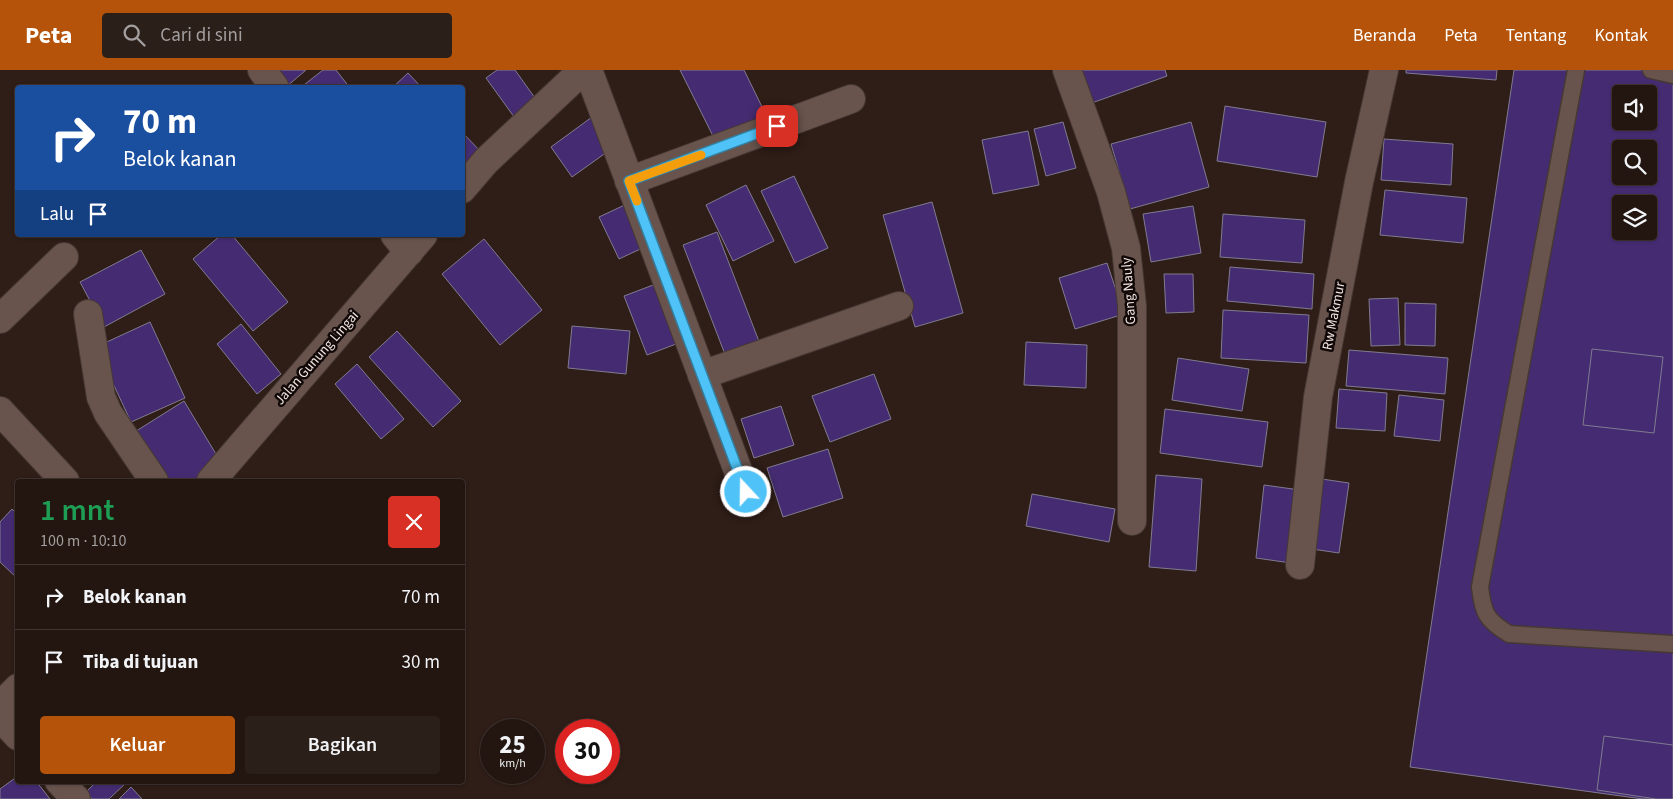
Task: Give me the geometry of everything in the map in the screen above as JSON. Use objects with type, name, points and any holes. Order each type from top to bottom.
[{"type":"street","points":[[262,70],[273,85]]},
{"type":"street","points":[[465,186],[486,161],[583,70]]},
{"type":"street","points":[[588,70],[746,492]]},
{"type":"street","name":"Gang Nauly","points":[[1067,70],[1111,192],[1126,248],[1132,306],[1132,521]]},
{"type":"street","name":"Rw Makmur","points":[[1300,564],[1318,397],[1359,182],[1384,70]]},
{"type":"street","points":[[629,181],[851,100]]},
{"type":"street","name":"Jalan Gunung Lingai","points":[[213,479],[409,241]]},
{"type":"street","points":[[0,318],[64,257]]},
{"type":"street","points":[[702,375],[899,306]]},
{"type":"street","points":[[88,314],[101,397],[108,412],[153,479]]},
{"type":"street","points":[[0,411],[63,479]]},
{"type":"street","points":[[0,706],[15,691]]},
{"type":"street","points":[[0,716],[15,733]]},
{"type":"street","points":[[62,784],[76,799]]},
{"type":"lane","points":[[1576,70],[1480,587],[1482,609],[1493,625],[1509,634],[1673,644]]},
{"type":"lane","points":[[1651,70],[1673,75]]},
{"type":"building","points":[[271,70],[306,70],[288,85],[284,85]]},
{"type":"building","points":[[323,70],[336,70],[348,85],[304,85]]},
{"type":"building","points":[[497,70],[515,70],[540,105],[517,121],[486,78]]},
{"type":"building","points":[[680,70],[744,70],[766,115],[715,140]]},
{"type":"building","points":[[1076,70],[1165,70],[1167,76],[1089,104]]},
{"type":"building","points":[[1406,70],[1497,70],[1496,80],[1406,73]]},
{"type":"building","points":[[1514,70],[1673,70],[1673,799],[1643,799],[1410,767]]},
{"type":"building","points":[[408,73],[419,85],[395,85]]},
{"type":"building","points":[[1225,106],[1326,122],[1317,177],[1217,161]]},
{"type":"building","points":[[592,117],[614,147],[572,177],[551,147]]},
{"type":"building","points":[[1063,122],[1076,168],[1046,176],[1034,129]]},
{"type":"building","points":[[1191,122],[1209,187],[1130,209],[1111,144]]},
{"type":"building","points":[[1028,131],[1039,185],[993,194],[982,140]]},
{"type":"building","points":[[465,135],[482,153],[465,168]]},
{"type":"building","points":[[1384,139],[1453,144],[1451,185],[1381,180]]},
{"type":"building","points":[[794,176],[828,248],[795,263],[761,191]]},
{"type":"building","points":[[746,185],[774,241],[733,261],[706,205]]},
{"type":"building","points":[[1385,190],[1467,198],[1463,243],[1380,235]]},
{"type":"building","points":[[631,202],[651,244],[619,259],[599,217]]},
{"type":"building","points":[[932,202],[963,313],[915,327],[883,215]]},
{"type":"building","points":[[1193,206],[1201,253],[1151,262],[1143,214]]},
{"type":"building","points":[[1223,214],[1305,220],[1302,263],[1220,257]]},
{"type":"building","points":[[717,232],[760,344],[726,357],[683,245]]},
{"type":"building","points":[[219,237],[234,237],[288,302],[253,331],[193,259]]},
{"type":"building","points":[[484,239],[542,310],[500,345],[442,274]]},
{"type":"building","points":[[141,250],[165,294],[104,327],[80,282]]},
{"type":"building","points":[[1107,263],[1124,314],[1075,329],[1059,278]]},
{"type":"building","points":[[1230,267],[1314,274],[1312,309],[1227,301]]},
{"type":"building","points":[[1164,274],[1193,274],[1194,312],[1166,313]]},
{"type":"building","points":[[661,282],[684,341],[647,355],[624,296]]},
{"type":"building","points":[[1398,298],[1400,345],[1371,346],[1369,299]]},
{"type":"building","points":[[1405,303],[1436,304],[1435,346],[1405,345]]},
{"type":"building","points":[[1223,310],[1309,315],[1306,363],[1221,358]]},
{"type":"building","points":[[150,322],[185,398],[131,422],[96,347]]},
{"type":"building","points":[[241,324],[281,374],[257,394],[217,344]]},
{"type":"building","points":[[572,326],[630,331],[626,374],[568,368]]},
{"type":"building","points":[[397,331],[461,401],[433,427],[369,357]]},
{"type":"building","points":[[1026,342],[1087,345],[1086,388],[1024,385]]},
{"type":"building","points":[[1592,349],[1663,357],[1654,433],[1583,425]]},
{"type":"building","points":[[1349,350],[1448,358],[1445,394],[1346,386]]},
{"type":"building","points":[[1178,358],[1249,369],[1242,411],[1172,400]]},
{"type":"building","points":[[357,364],[404,419],[381,439],[335,384]]},
{"type":"building","points":[[874,374],[891,419],[830,442],[812,396]]},
{"type":"building","points":[[1339,389],[1387,393],[1385,431],[1336,428]]},
{"type":"building","points":[[1399,395],[1444,400],[1440,441],[1394,436]]},
{"type":"building","points":[[184,401],[222,464],[197,479],[161,479],[133,433]]},
{"type":"building","points":[[781,406],[794,445],[754,458],[741,419]]},
{"type":"building","points":[[1165,409],[1268,422],[1262,467],[1160,453]]},
{"type":"building","points":[[828,449],[843,498],[783,517],[767,468]]},
{"type":"building","points":[[1156,475],[1202,479],[1196,571],[1149,567]]},
{"type":"building","points":[[1315,478],[1349,483],[1339,553],[1305,548]]},
{"type":"building","points":[[1264,485],[1300,490],[1291,563],[1256,558]]},
{"type":"building","points":[[1032,494],[1115,509],[1109,542],[1026,526]]},
{"type":"building","points":[[12,509],[15,512],[15,576],[0,562],[0,522]]},
{"type":"building","points":[[1604,736],[1673,745],[1673,799],[1656,799],[1597,790]]},
{"type":"building","points":[[15,778],[15,784],[38,784],[50,799],[0,799],[0,789]]},
{"type":"building","points":[[94,784],[125,784],[109,799],[92,799],[86,792]]},
{"type":"building","points":[[131,787],[142,799],[119,799]]},
{"type":"slow traffic","points":[[637,201],[629,181],[701,155]]},
{"type":"route","points":[[746,492],[629,181],[777,126]]}]
